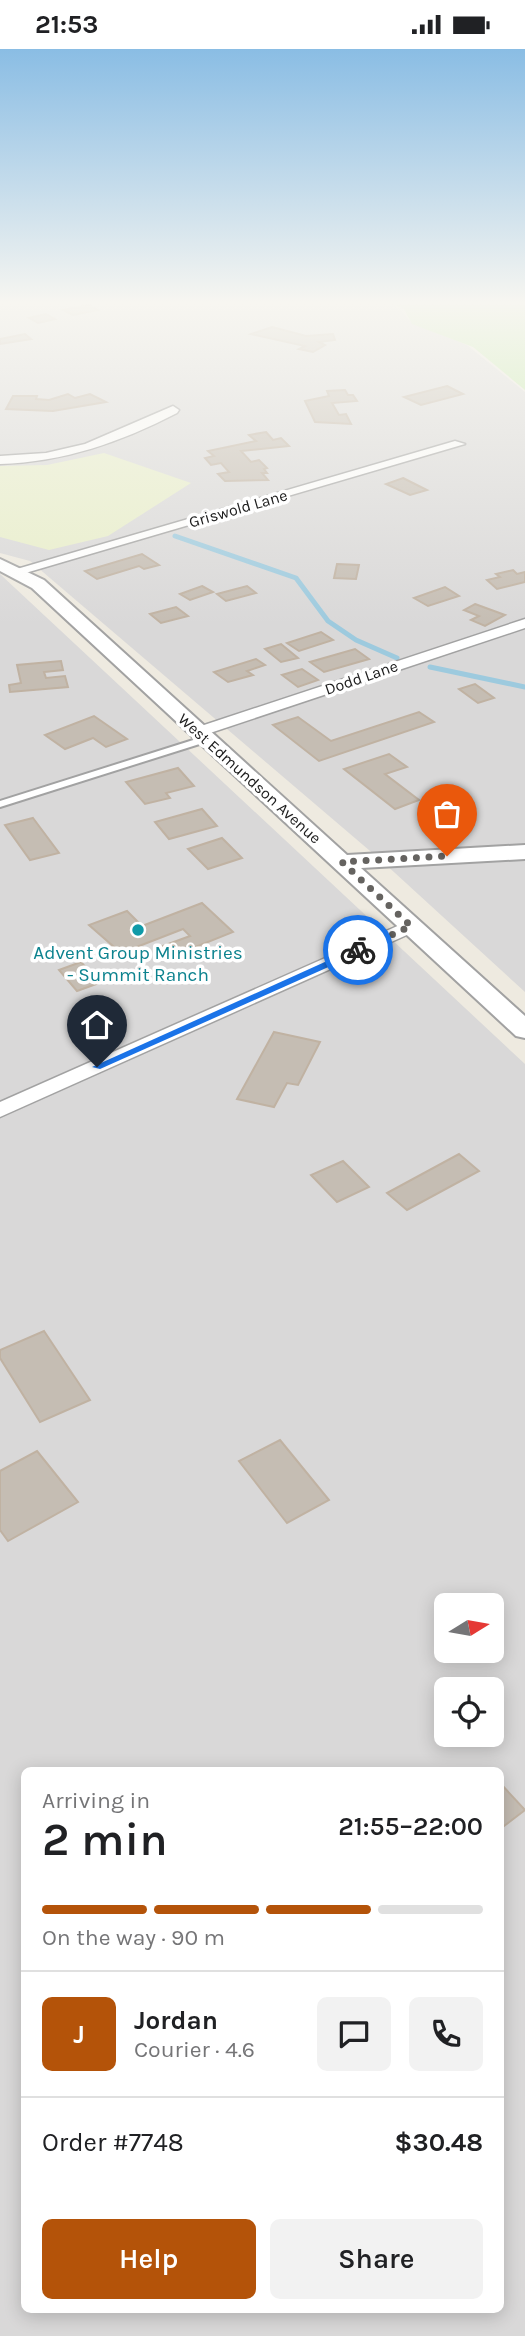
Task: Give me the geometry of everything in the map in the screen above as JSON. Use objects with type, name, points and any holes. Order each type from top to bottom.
[{"type":"street","points":[[0,460],[42,457],[96,445],[169,412]]},
{"type":"street","name":"Griswold Lane","points":[[9,567],[459,444]]},
{"type":"street","name":"West Edmundson Avenue","points":[[9,567],[38,584],[525,1030]]},
{"type":"street","name":"Dodd Lane","points":[[202,735],[525,623]]},
{"type":"street","points":[[342,862],[525,852]]},
{"type":"street","points":[[0,1110],[411,926]]},
{"type":"lane","points":[[0,804],[202,735]]},
{"type":"shaded area","points":[[0,412],[525,412],[525,992],[383,862],[30,561],[0,553]]},
{"type":"shaded area","points":[[0,574],[525,1064],[525,2336],[0,2336]]},
{"type":"green space","points":[[104,453],[191,483],[108,536],[49,550],[0,537],[0,466],[47,465]]},
{"type":"building","points":[[310,412],[337,412],[339,415],[346,414],[351,424],[315,422]]},
{"type":"building","points":[[266,432],[273,440],[281,438],[289,446],[241,451],[251,462],[259,460],[267,468],[264,469],[267,473],[262,473],[268,480],[225,481],[218,474],[229,472],[221,463],[211,465],[205,458],[214,456],[208,451],[256,441],[249,435]]},
{"type":"building","points":[[403,478],[427,490],[410,495],[386,484]]},
{"type":"building","points":[[142,554],[159,565],[144,569],[139,566],[97,579],[85,571]]},
{"type":"building","points":[[337,564],[359,565],[356,579],[334,578]]},
{"type":"building","points":[[513,570],[517,574],[525,572],[525,582],[497,589],[487,580],[500,577],[496,574]]},
{"type":"building","points":[[202,586],[213,592],[190,600],[180,594]]},
{"type":"building","points":[[247,586],[256,593],[226,601],[217,594]]},
{"type":"building","points":[[445,587],[459,596],[428,606],[414,598]]},
{"type":"building","points":[[475,604],[505,615],[485,626],[471,620],[479,616],[464,610]]},
{"type":"building","points":[[176,607],[188,616],[161,623],[150,614]]},
{"type":"building","points":[[321,632],[333,640],[299,651],[287,643]]},
{"type":"building","points":[[281,644],[298,658],[281,662],[265,649]]},
{"type":"building","points":[[355,649],[369,659],[324,672],[310,662]]},
{"type":"building","points":[[256,659],[265,665],[247,671],[253,675],[228,682],[214,672]]},
{"type":"building","points":[[61,661],[63,670],[44,672],[46,678],[65,676],[68,687],[10,692],[9,685],[21,683],[17,665]]},
{"type":"building","points":[[302,669],[318,680],[298,687],[282,675]]},
{"type":"building","points":[[475,684],[494,698],[478,703],[459,689]]},
{"type":"building","points":[[419,712],[434,722],[319,761],[273,725],[298,717],[331,741]]},
{"type":"building","points":[[94,716],[127,739],[106,747],[93,738],[65,749],[45,735]]},
{"type":"building","points":[[389,754],[407,767],[385,774],[419,800],[395,809],[344,769]]},
{"type":"building","points":[[178,768],[194,786],[166,793],[170,798],[145,804],[126,782]]},
{"type":"building","points":[[202,809],[217,826],[169,839],[155,822]]},
{"type":"building","points":[[33,818],[59,853],[30,860],[5,825]]},
{"type":"building","points":[[222,838],[242,858],[208,869],[188,849]]},
{"type":"building","name":"Advent Group Ministries - Summit Ranch","points":[[202,903],[233,932],[173,956],[163,946],[190,936],[183,929],[121,953],[89,925],[127,911],[142,926]]},
{"type":"building","points":[[81,962],[99,983],[77,991],[59,970]]},
{"type":"building","points":[[274,1032],[320,1042],[298,1085],[287,1083],[274,1107],[237,1099]]},
{"type":"building","points":[[459,1154],[479,1171],[407,1210],[387,1193]]},
{"type":"building","points":[[343,1161],[369,1187],[337,1202],[311,1175]]},
{"type":"building","points":[[44,1331],[90,1400],[40,1422],[0,1358],[0,1350]]},
{"type":"building","points":[[280,1440],[329,1500],[287,1523],[239,1461]]},
{"type":"building","points":[[37,1451],[78,1502],[8,1541],[0,1530],[0,1471]]},
{"type":"building","points":[[504,1787],[525,1810],[504,1826]]},
{"type":"waterway","points":[[175,536],[296,578],[328,621],[356,640],[397,658]]},
{"type":"waterway","points":[[430,667],[525,687]]},
{"type":"way so far","points":[[358,950],[411,926],[342,862],[447,856]]},
{"type":"place","name":"Advent Group Ministries - Summit Ranch","points":[[138,930]]},
{"type":"route","points":[[97,1067],[358,950]]}]
